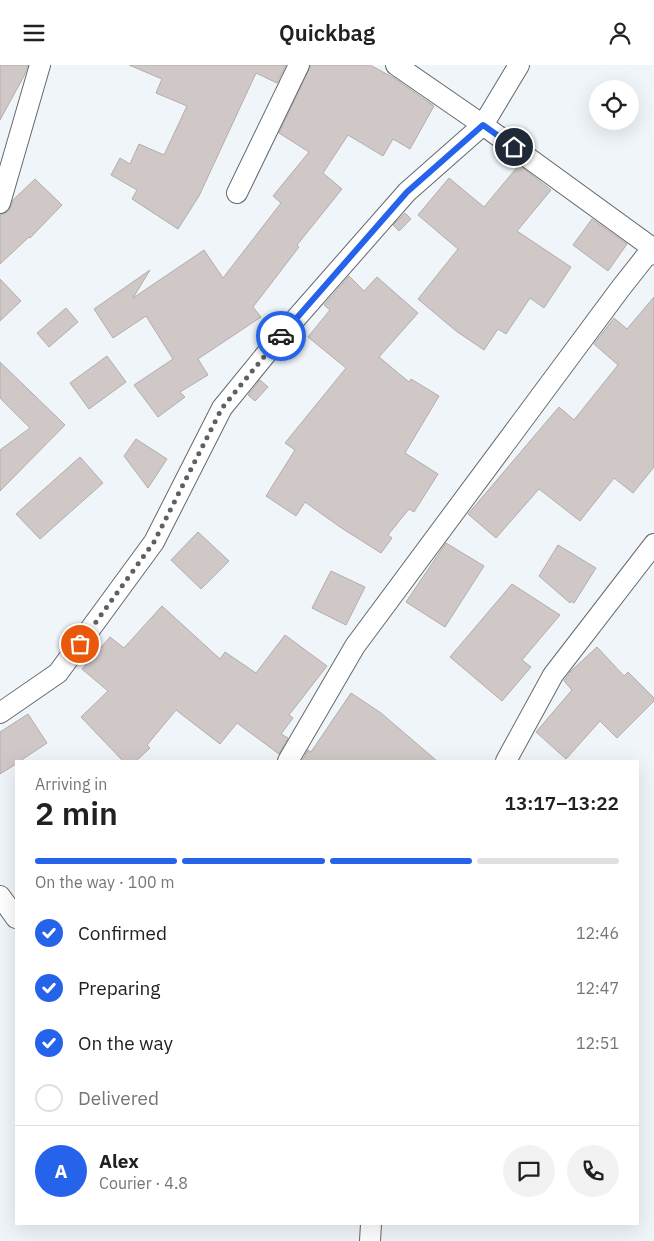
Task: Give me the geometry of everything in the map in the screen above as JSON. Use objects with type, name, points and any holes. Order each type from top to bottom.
[{"type":"street","points":[[0,203],[40,65]]},
{"type":"street","points":[[237,193],[299,65]]},
{"type":"street","points":[[396,65],[483,125],[654,249]]},
{"type":"street","points":[[0,713],[58,673],[154,542],[222,408],[272,347],[407,192],[483,125],[519,65]]},
{"type":"street","points":[[289,760],[355,646],[620,289],[646,257],[654,254]]},
{"type":"street","points":[[507,760],[553,675],[654,544]]},
{"type":"street","points":[[0,896],[15,917]]},
{"type":"street","points":[[370,1241],[371,1225]]},
{"type":"building","points":[[0,65],[28,65],[0,120]]},
{"type":"building","points":[[129,65],[286,65],[277,83],[256,73],[199,196],[178,229],[132,199],[137,190],[111,175],[120,158],[130,164],[139,144],[164,155],[187,106],[156,93],[162,79]]},
{"type":"building","points":[[311,65],[370,65],[394,78],[434,106],[410,149],[393,139],[383,156],[348,135],[323,173],[342,189],[297,245],[299,247],[253,307],[261,317],[198,359],[208,375],[180,392],[185,397],[158,417],[134,385],[173,359],[146,316],[113,338],[94,309],[150,270],[133,298],[204,250],[223,278],[281,203],[273,196],[309,152],[279,133]]},
{"type":"building","points":[[519,165],[551,190],[517,231],[571,267],[544,308],[530,298],[506,334],[498,329],[484,350],[456,331],[418,299],[458,249],[418,215],[449,178],[484,207]]},
{"type":"building","points":[[35,179],[62,205],[30,238],[0,264],[0,215],[9,211],[13,200]]},
{"type":"building","points":[[405,213],[411,219],[399,231],[393,225]]},
{"type":"building","points":[[592,219],[627,244],[608,271],[573,245]]},
{"type":"building","points":[[349,276],[364,291],[377,277],[418,313],[379,357],[409,382],[411,379],[439,396],[405,453],[438,474],[414,512],[409,509],[388,535],[392,538],[381,553],[305,502],[296,516],[266,496],[295,450],[285,443],[346,368],[308,337],[330,310],[324,305]]},
{"type":"building","points":[[0,279],[21,301],[0,321]]},
{"type":"building","points":[[654,297],[654,467],[633,493],[614,478],[580,521],[539,489],[496,538],[468,514],[559,407],[574,420],[618,365],[594,344],[614,318],[627,329]]},
{"type":"building","points":[[66,308],[78,322],[49,347],[37,333]]},
{"type":"building","points":[[107,356],[126,382],[89,409],[70,383]]},
{"type":"building","points":[[0,362],[65,425],[0,491],[0,450],[30,428],[0,398]]},
{"type":"building","points":[[260,380],[268,387],[255,401],[248,395]]},
{"type":"building","points":[[136,439],[167,459],[148,488],[124,456]]},
{"type":"building","points":[[80,457],[103,483],[40,539],[16,514]]},
{"type":"building","points":[[198,532],[229,561],[201,589],[171,560]]},
{"type":"building","points":[[446,543],[484,566],[445,627],[406,602]]},
{"type":"building","points":[[558,545],[596,568],[574,603],[571,601],[570,603],[539,576]]},
{"type":"building","points":[[331,571],[365,587],[346,625],[312,608]]},
{"type":"building","points":[[512,584],[560,615],[522,660],[531,667],[502,701],[450,657]]},
{"type":"building","points":[[162,606],[220,659],[225,652],[256,673],[285,635],[327,666],[289,715],[293,718],[281,734],[288,738],[279,754],[237,723],[220,744],[176,710],[147,745],[150,748],[137,760],[122,760],[81,717],[108,691],[82,669],[110,637],[124,648]]},
{"type":"building","points":[[597,647],[624,676],[628,672],[654,698],[654,701],[617,738],[600,721],[566,759],[536,732],[572,690],[564,681],[571,671]]},
{"type":"building","points":[[351,693],[381,713],[436,760],[303,760],[308,750],[311,752]]},
{"type":"building","points":[[28,714],[47,743],[22,760],[15,760],[15,765],[0,774],[0,732]]},
{"type":"way so far","points":[[80,644],[154,542],[222,408],[281,336]]},
{"type":"route","points":[[281,336],[407,192],[483,125],[514,147]]}]
